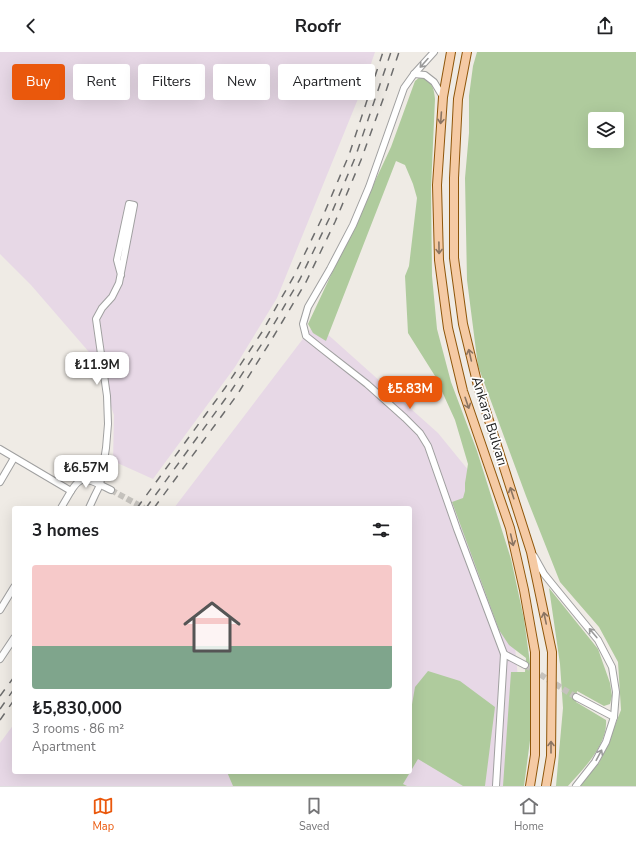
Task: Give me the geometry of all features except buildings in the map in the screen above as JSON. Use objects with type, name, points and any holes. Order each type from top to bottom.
[{"type":"main road","name":"Ankara Bulvarı","points":[[451,52],[443,97],[437,185],[439,260],[448,328],[463,391],[510,528],[527,605],[535,652],[535,755],[530,786]]},
{"type":"main road","name":"Ankara Bulvarı","points":[[467,52],[458,99],[454,178],[454,258],[463,324],[478,386],[531,552],[552,652],[551,756],[546,786]]},
{"type":"street","points":[[434,52],[414,74],[404,88],[369,187],[353,225],[308,307],[303,324],[306,336],[367,384],[406,418],[420,433],[428,446],[457,529],[504,654],[496,786]]},
{"type":"street","points":[[414,74],[425,75],[434,82],[443,97]]},
{"type":"street","points":[[90,506],[100,485],[108,424],[107,396],[96,319],[119,283],[121,274],[134,204],[129,204],[117,260],[121,274]]},
{"type":"street","points":[[0,449],[71,491]]},
{"type":"street","points":[[0,482],[14,458]]},
{"type":"street","points":[[62,506],[71,491],[80,480],[85,479],[111,490]]},
{"type":"street","points":[[531,552],[544,574],[598,640],[612,668],[616,692],[614,717],[606,742],[595,762],[576,786]]},
{"type":"street","points":[[0,610],[12,590]]},
{"type":"street","points":[[0,659],[12,641]]},
{"type":"street","points":[[504,654],[525,665]]},
{"type":"street","points":[[576,696],[614,717]]},
{"type":"shaded area","points":[[0,52],[375,52],[371,64],[278,64],[278,100],[357,100],[277,298],[235,367],[153,479],[113,461],[114,415],[95,359],[31,285],[0,254]]},
{"type":"shaded area","points":[[315,323],[438,433],[469,471],[511,607],[523,728],[516,786],[0,786],[0,743],[12,727],[12,774],[412,774],[412,506],[176,506]]},
{"type":"green space","points":[[477,52],[636,52],[636,786],[579,786],[599,763],[621,710],[618,662],[599,627],[560,582],[526,496],[478,366],[467,280],[465,178],[469,133],[469,96],[473,66]]},
{"type":"green space","points":[[420,77],[430,82],[434,91],[435,99],[431,188],[432,276],[437,329],[451,382],[477,451],[511,559],[524,619],[532,678],[531,733],[524,786],[503,786],[511,672],[525,672],[526,658],[509,645],[499,630],[452,502],[463,498],[468,464],[455,420],[435,376],[408,333],[405,276],[409,266],[417,198],[405,165],[396,161],[326,341],[313,333],[308,324],[391,147],[415,81]]},
{"type":"green space","points":[[549,588],[598,649],[610,683],[612,696],[610,704],[604,706],[577,691],[576,702],[606,720],[606,729],[599,747],[593,756],[568,786],[556,786],[563,708],[560,664]]},
{"type":"green space","points":[[428,671],[460,681],[495,707],[485,786],[463,786],[418,759],[412,769],[412,704],[415,687]]},
{"type":"green space","points":[[228,774],[409,774],[403,784],[407,786],[233,786]]},
{"type":"tunnel","points":[[111,490],[140,506]]},
{"type":"tunnel","points":[[525,665],[576,697]]},
{"type":"railway","points":[[138,506],[225,388],[262,332],[294,276],[323,216],[349,155],[383,52]]},
{"type":"railway","points":[[147,506],[231,391],[267,336],[300,279],[329,219],[355,158],[391,52]]},
{"type":"railway","points":[[155,506],[237,395],[306,282],[335,222],[361,160],[399,52]]},
{"type":"railway","points":[[0,696],[12,680]]},
{"type":"railway","points":[[0,709],[12,692]]},
{"type":"railway","points":[[0,720],[12,703]]}]
